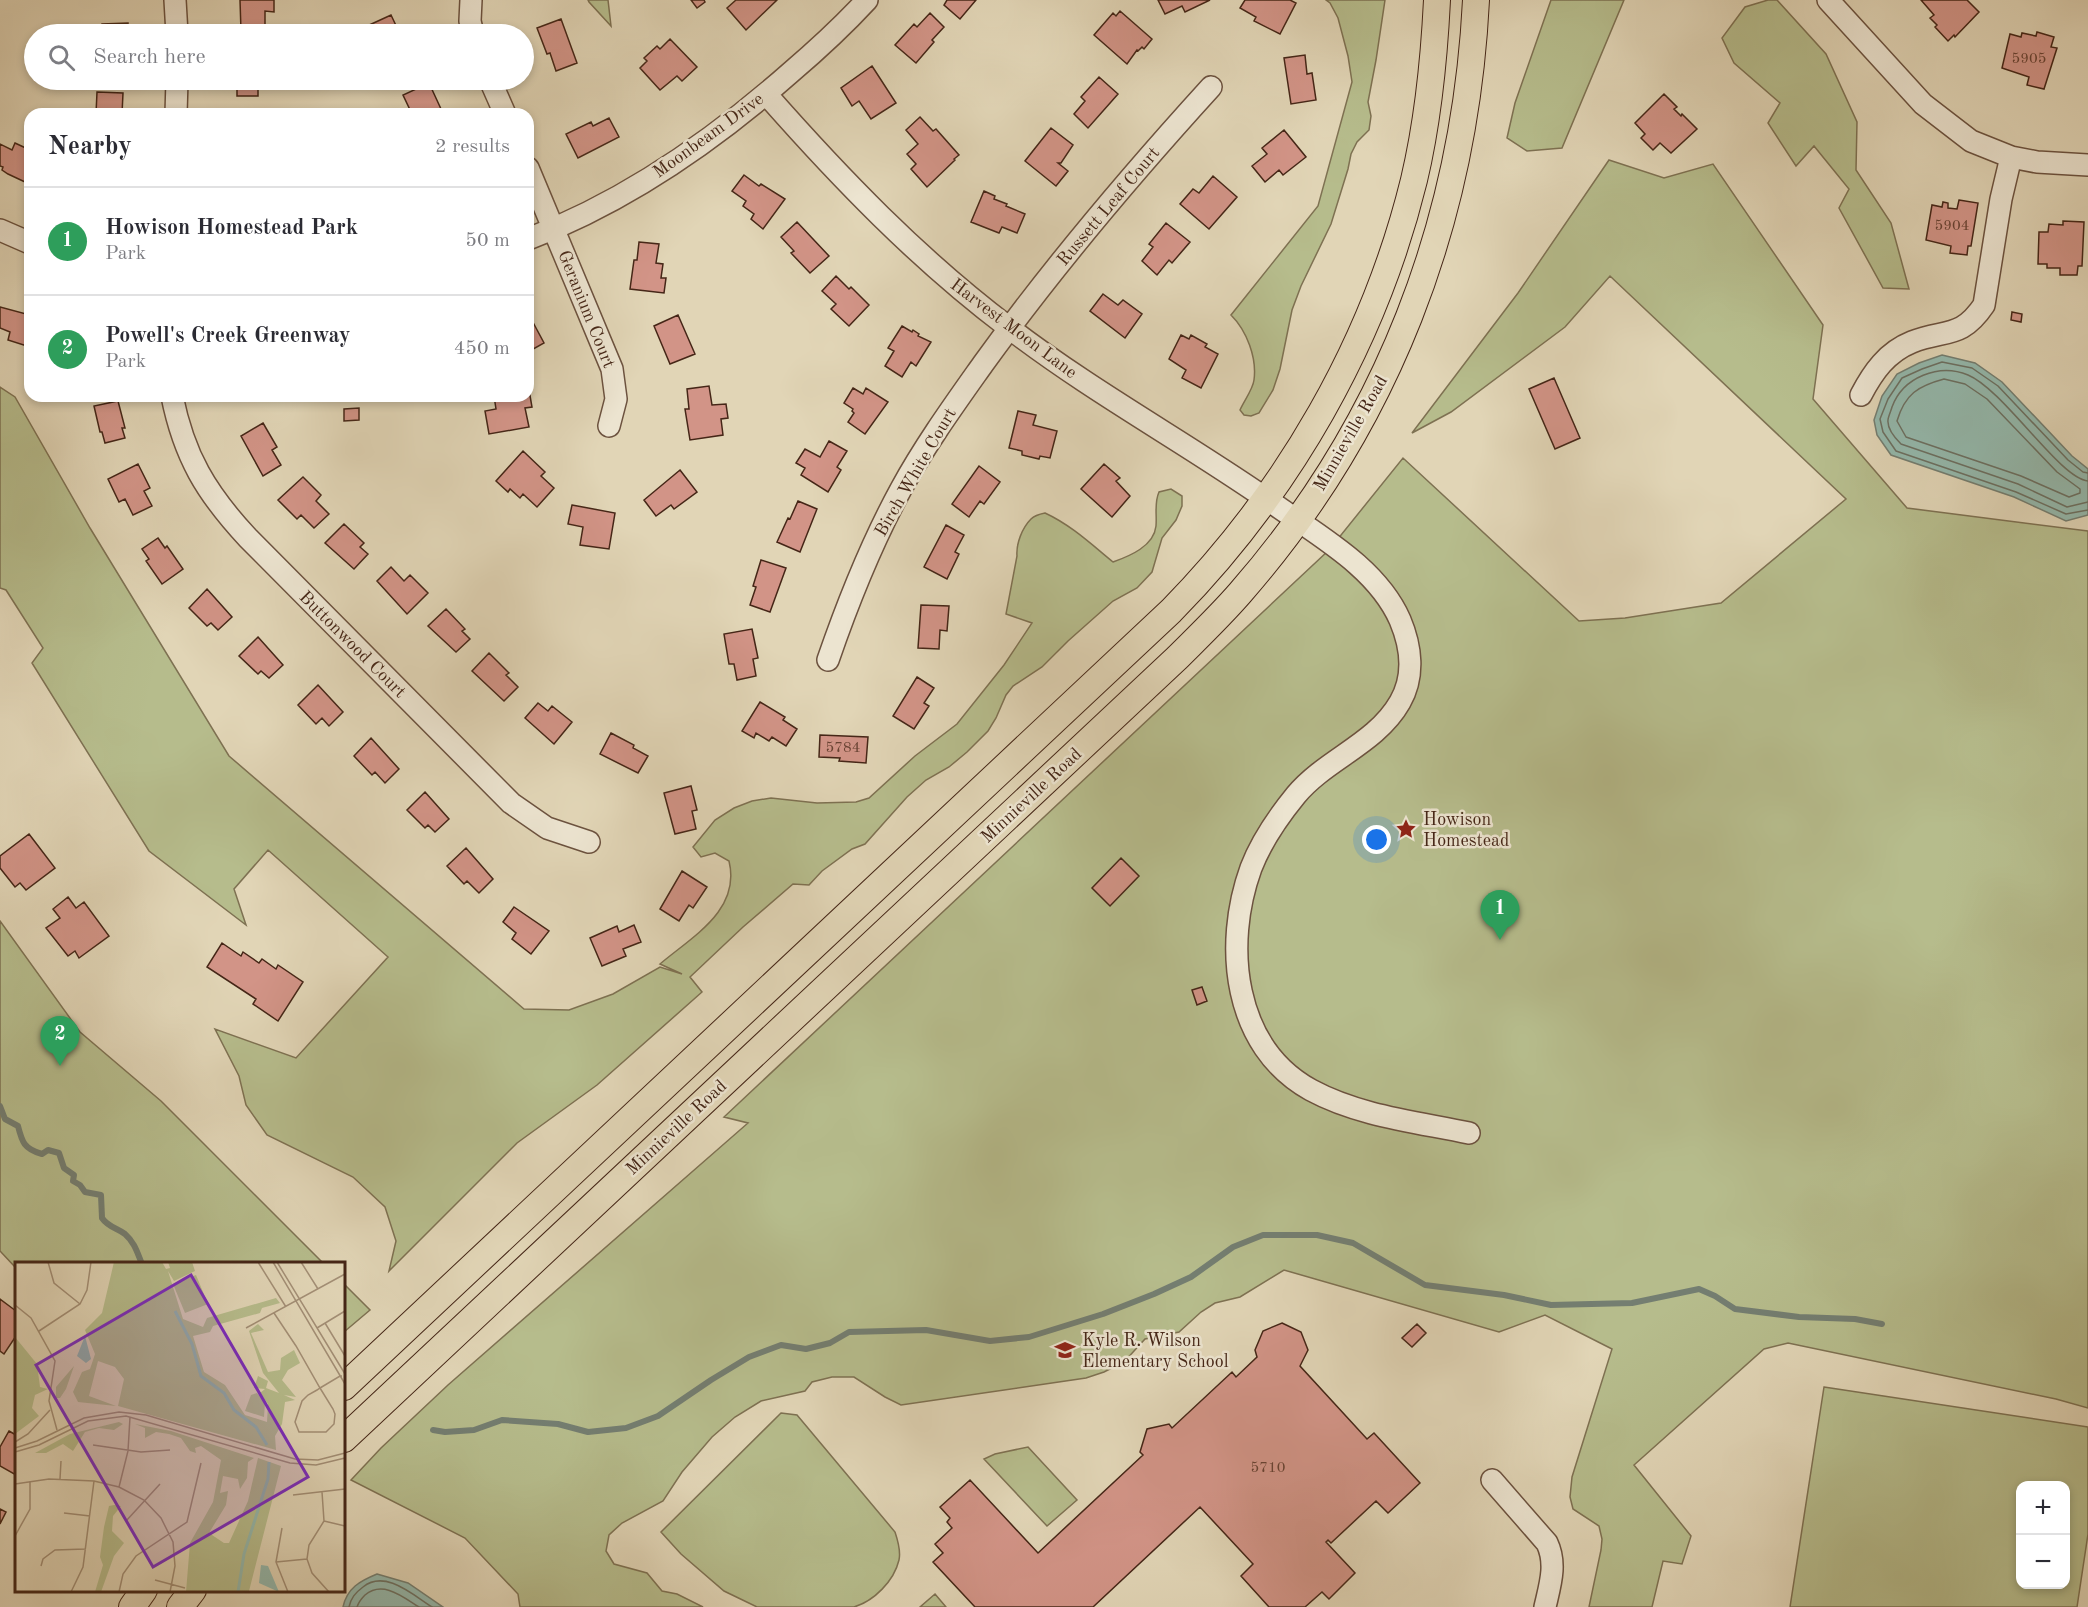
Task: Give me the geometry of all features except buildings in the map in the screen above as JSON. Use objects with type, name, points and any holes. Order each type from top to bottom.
[{"type":"main road","name":"Minnieville Road","points":[[345,1386],[1171,611],[1220,560],[1286,472],[1336,385],[1366,323],[1389,263],[1421,148],[1431,84],[1437,0]]},
{"type":"main road","name":"Minnieville Road","points":[[345,1438],[1177,658],[1240,593],[1297,520],[1335,466],[1367,409],[1402,336],[1427,269],[1445,210],[1466,111],[1476,0]]},
{"type":"main road","points":[[132,1607],[143,1592]]},
{"type":"main road","points":[[180,1607],[191,1592]]},
{"type":"street","points":[[175,0],[176,24]]},
{"type":"street","points":[[470,24],[471,0]]},
{"type":"street","name":"Moonbeam Drive","points":[[534,237],[593,211],[645,181],[704,142],[766,94],[813,53],[867,0]]},
{"type":"street","points":[[1828,0],[1923,104],[1971,141],[2011,157],[2037,162],[2088,165]]},
{"type":"street","name":"Russett Leaf Court","points":[[1009,328],[1094,220],[1211,87]]},
{"type":"street","points":[[176,108],[177,90]]},
{"type":"street","points":[[494,90],[502,108]]},
{"type":"street","name":"Harvest Moon Lane","points":[[766,94],[822,158],[882,219],[945,276],[1009,328],[1297,520],[1355,563],[1371,577],[1389,599],[1408,645],[1411,670],[1407,687],[1391,714],[1375,732],[1315,776],[1296,795],[1266,837],[1252,865],[1242,895],[1238,920],[1236,956],[1242,997],[1254,1031],[1270,1054],[1289,1075],[1308,1088],[1335,1102],[1358,1110],[1469,1133]]},
{"type":"street","points":[[1861,395],[1873,372],[1900,348],[1925,338],[1959,330],[1976,316],[1984,304],[2001,199],[2011,157]]},
{"type":"street","name":"Geranium Court","points":[[534,182],[612,369],[616,399],[609,426]]},
{"type":"street","points":[[0,230],[24,240]]},
{"type":"street","name":"Birch White Court","points":[[828,660],[871,548],[901,489],[943,420],[1009,328]]},
{"type":"street","name":"Buttonwood Court","points":[[173,402],[180,429],[193,464],[213,497],[248,538],[511,803],[547,828],[589,842]]},
{"type":"street","points":[[1492,1480],[1547,1542],[1551,1551],[1553,1570],[1545,1607]]},
{"type":"green space","points":[[588,0],[608,0],[611,26],[589,2]]},
{"type":"green space","points":[[1326,0],[1385,0],[1368,102],[1371,116],[1369,130],[1357,142],[1351,154],[1331,224],[1292,310],[1280,369],[1273,390],[1259,413],[1251,416],[1244,415],[1240,410],[1253,384],[1254,363],[1250,345],[1237,321],[1231,315],[1318,206],[1352,82],[1338,18]]},
{"type":"green space","points":[[1551,0],[1624,0],[1562,148],[1527,151],[1507,138],[1515,103]]},
{"type":"green space","points":[[1768,0],[1777,0],[1826,54],[1857,122],[1856,170],[1891,223],[1909,289],[1883,288],[1839,208],[1849,189],[1814,146],[1796,166],[1768,123],[1780,103],[1734,63],[1722,38],[1745,7]]},
{"type":"green space","points":[[1609,160],[1664,178],[1713,164],[1823,325],[1813,399],[1907,508],[2088,531],[2088,1408],[2056,1399],[1788,1343],[1764,1349],[1634,1465],[1691,1536],[1682,1564],[1663,1561],[1652,1607],[1589,1607],[1602,1539],[1599,1526],[1573,1509],[1570,1497],[1572,1477],[1612,1349],[1545,1315],[1499,1332],[1284,1270],[1240,1297],[1215,1303],[1179,1332],[1145,1339],[1124,1362],[1086,1378],[901,1405],[854,1377],[832,1377],[812,1382],[805,1391],[761,1401],[735,1417],[712,1437],[682,1472],[663,1501],[622,1523],[609,1535],[606,1551],[614,1564],[647,1573],[662,1591],[677,1594],[703,1607],[520,1607],[518,1594],[465,1538],[351,1480],[381,1448],[448,1385],[748,1123],[724,1117],[1329,550],[1403,458],[1579,621],[1625,618],[1721,603],[1846,499],[1610,276],[1565,327],[1451,412],[1412,433],[1518,293]]},
{"type":"green space","points":[[0,387],[15,397],[90,528],[229,756],[524,1009],[569,1010],[613,994],[660,967],[682,974],[660,964],[711,920],[721,908],[728,894],[731,878],[729,861],[715,853],[701,857],[693,847],[715,820],[734,808],[752,801],[771,798],[817,803],[856,802],[869,798],[915,756],[957,724],[1004,665],[1032,623],[1006,614],[1019,541],[1022,531],[1033,518],[1045,513],[1064,523],[1113,562],[1134,553],[1151,539],[1156,526],[1156,504],[1159,492],[1171,489],[1182,496],[1182,506],[1176,520],[1162,538],[1152,572],[1137,588],[1113,601],[1042,667],[1013,686],[988,731],[967,752],[949,767],[926,780],[907,797],[865,844],[852,849],[822,871],[809,885],[793,884],[743,927],[690,977],[702,992],[597,1085],[517,1143],[389,1271],[396,1241],[385,1207],[353,1177],[267,1135],[246,1105],[239,1076],[215,1029],[296,1058],[388,957],[268,850],[234,889],[246,925],[149,851],[32,663],[43,648],[6,590],[0,588]]},
{"type":"green space","points":[[0,921],[80,1032],[161,1101],[322,1262],[15,1262],[15,1267],[0,1251]]},
{"type":"green space","points":[[345,1285],[370,1310],[345,1331]]},
{"type":"green space","points":[[1824,1387],[2088,1427],[2088,1534],[2077,1607],[1790,1607]]},
{"type":"green space","points":[[781,1413],[797,1415],[895,1532],[900,1553],[893,1575],[876,1595],[854,1607],[757,1607],[724,1591],[681,1554],[661,1532]]},
{"type":"green space","points":[[1028,1447],[1077,1500],[1047,1526],[984,1459],[995,1454]]},
{"type":"green space","points":[[935,1594],[946,1607],[920,1607]]},
{"type":"water","points":[[1942,355],[1975,363],[2002,382],[2072,456],[2088,469],[2088,515],[2066,521],[2014,497],[1891,455],[1877,435],[1874,420],[1882,396],[1897,374]]},
{"type":"water","points":[[377,1574],[408,1583],[443,1607],[343,1607],[355,1586]]},
{"type":"waterway","points":[[0,1106],[5,1119],[18,1126],[23,1141],[28,1147],[42,1154],[48,1150],[59,1153],[64,1168],[74,1175],[73,1181],[85,1192],[101,1195],[102,1218],[128,1237],[141,1262]]},
{"type":"waterway","points":[[433,1430],[445,1432],[474,1430],[502,1420],[558,1424],[588,1432],[626,1428],[658,1416],[749,1357],[781,1345],[806,1349],[830,1343],[849,1332],[926,1330],[990,1341],[1029,1337],[1103,1314],[1154,1294],[1191,1277],[1233,1247],[1263,1235],[1317,1235],[1353,1243],[1425,1285],[1504,1295],[1551,1305],[1632,1303],[1699,1289],[1735,1309],[1799,1317],[1855,1319],[1882,1324]]},
{"type":"place","name":"Howison Homestead","points":[[1406,829]]},
{"type":"place","name":"Howison Homestead Park","points":[[1500,940]]},
{"type":"place","name":"Powell's Creek Greenway","points":[[60,1066]]},
{"type":"place","name":"Kyle R. Wilson Elementary School","points":[[1065,1350]]}]
